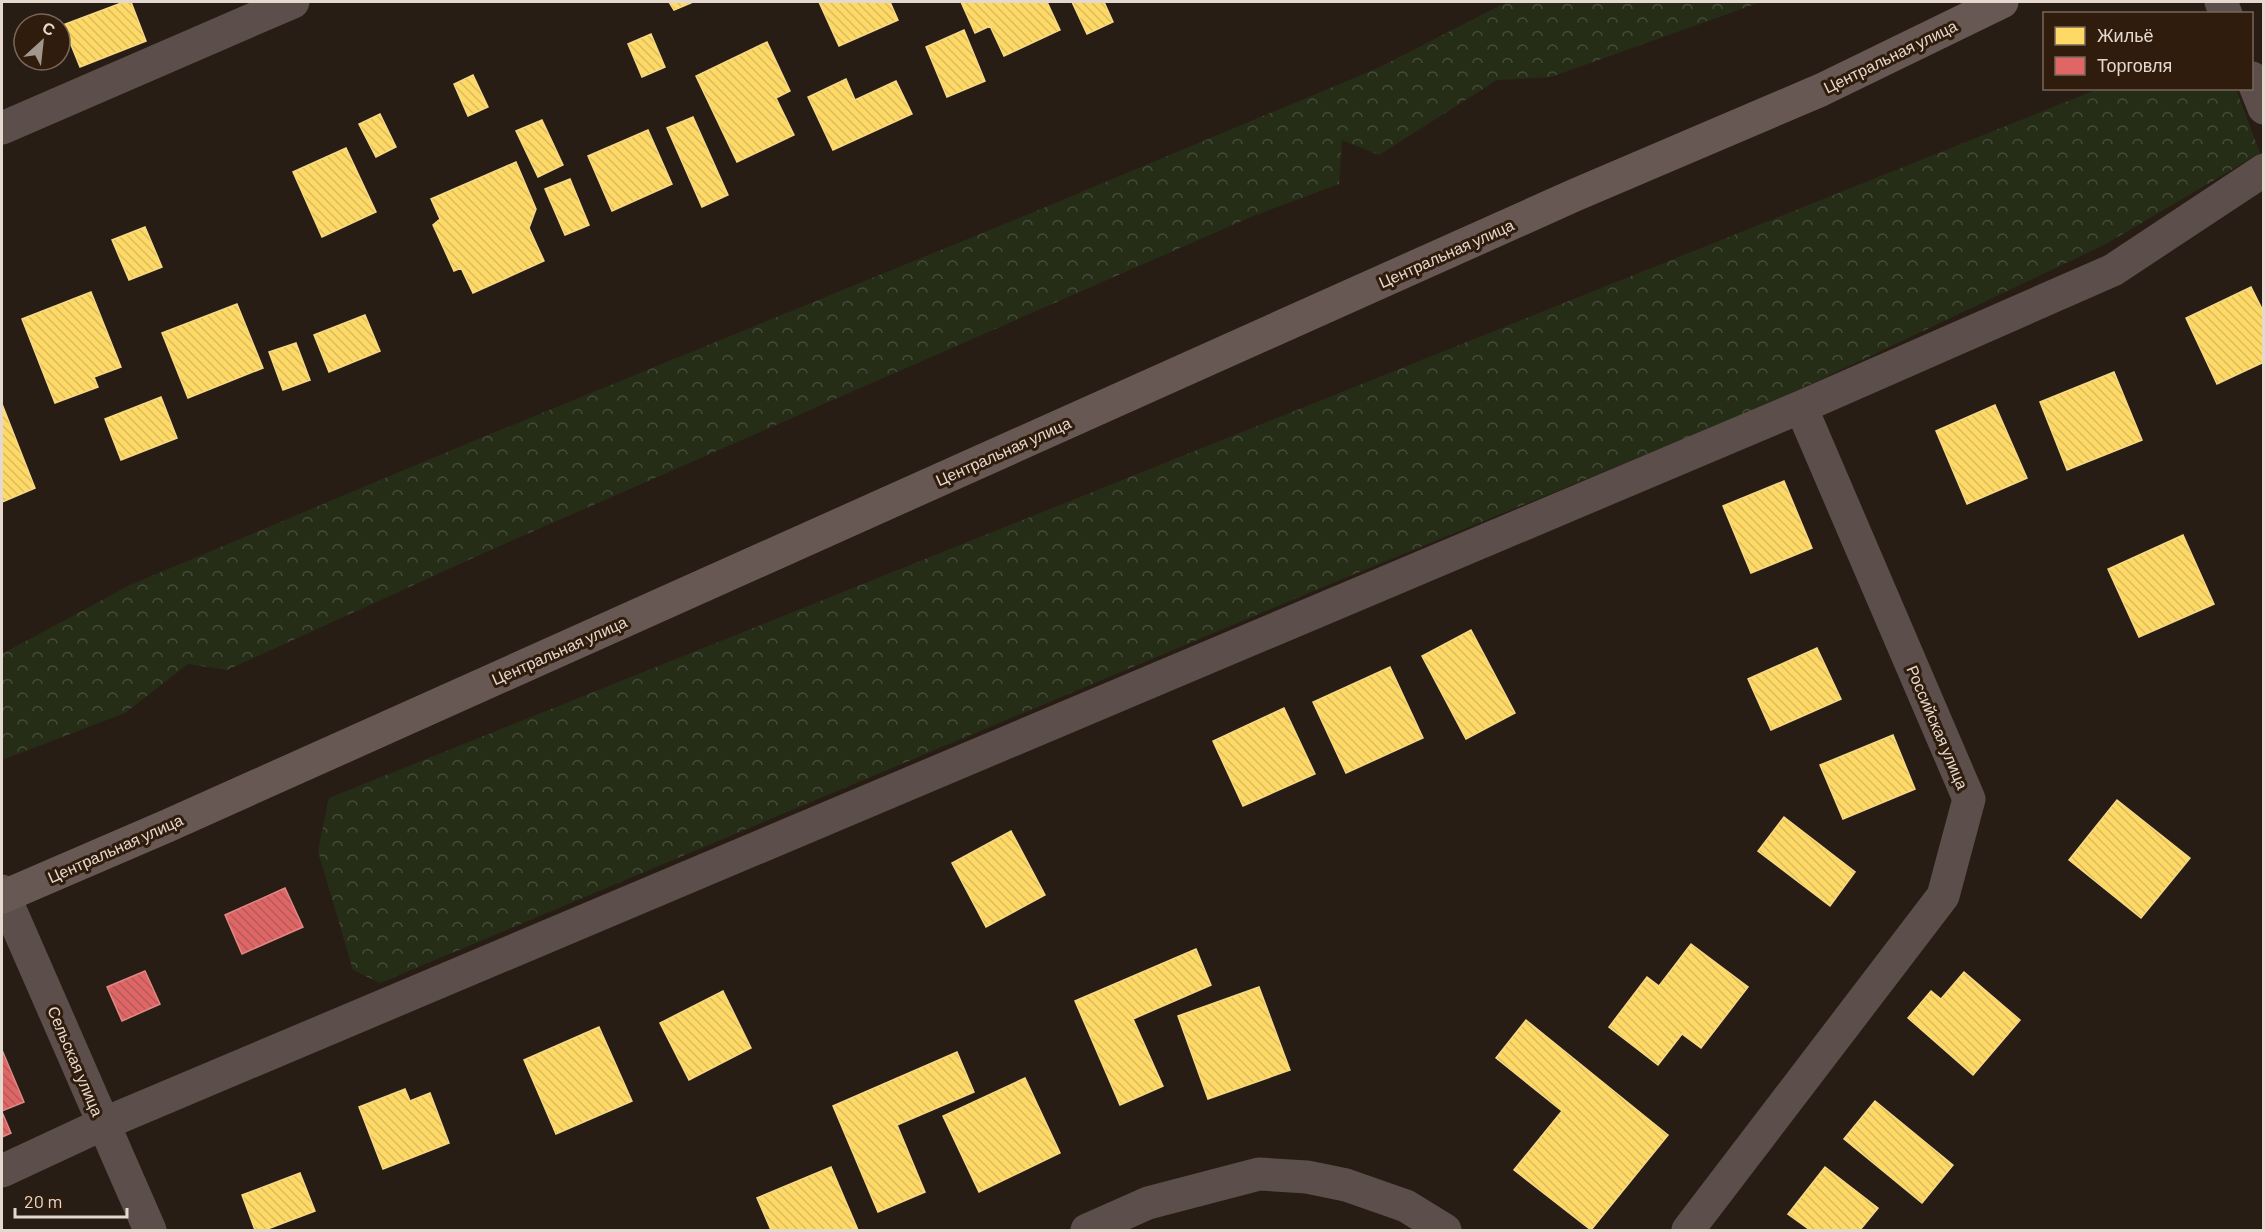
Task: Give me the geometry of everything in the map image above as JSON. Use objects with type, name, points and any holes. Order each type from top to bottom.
[{"type":"street","points":[[2,128],[292,2]]},
{"type":"street","name":"Центральная улица","points":[[3,895],[189,816],[1575,195],[1821,90],[2002,2]]},
{"type":"street","points":[[2253,80],[2264,108]]},
{"type":"street","points":[[2,1170],[103,1124],[1802,407],[2113,270],[2264,170]]},
{"type":"street","name":"Российская улица","points":[[1688,1230],[1943,896],[1969,799],[1802,407]]},
{"type":"street","name":"Сельская улица","points":[[3,895],[150,1230]]},
{"type":"street","points":[[1087,1230],[1148,1203],[1259,1174],[1307,1177],[1346,1185],[1406,1206],[1445,1230]]},
{"type":"green space","points":[[1507,2],[1761,2],[1551,77],[1497,80],[1379,155],[1342,140],[1339,184],[1253,216],[486,552],[227,670],[188,664],[125,713],[2,760],[2,654],[128,586],[1378,68]]},
{"type":"green space","points":[[2096,90],[2236,90],[2260,153],[2104,245],[1771,403],[1323,587],[380,983],[353,970],[318,851],[329,798]]},
{"type":"building: Жильё","points":[[124,2],[131,2],[146,41],[80,67],[72,47],[72,22]]},
{"type":"building: Жильё","points":[[669,2],[693,2],[674,10]]},
{"type":"building: Жильё","points":[[819,2],[890,2],[898,20],[839,46]]},
{"type":"building: Жильё","points":[[961,2],[1047,2],[1060,30],[1004,56],[990,26],[975,33]]},
{"type":"building: Жильё","points":[[1072,2],[1104,2],[1113,22],[1087,34]]},
{"type":"building: Жильё","points":[[964,30],[985,81],[947,97],[926,47]]},
{"type":"building: Жильё","points":[[651,34],[665,67],[642,77],[628,44]]},
{"type":"building: Жильё","points":[[767,42],[790,91],[776,98],[794,135],[737,162],[696,76]]},
{"type":"building: Жильё","points":[[473,75],[488,107],[468,116],[454,84]]},
{"type":"building: Жильё","points":[[846,79],[855,100],[896,81],[912,114],[833,150],[808,97]]},
{"type":"building: Жильё","points":[[380,114],[396,147],[376,157],[359,124]]},
{"type":"building: Жильё","points":[[693,117],[728,195],[702,207],[667,128]]},
{"type":"building: Жильё","points":[[542,120],[563,165],[538,177],[516,131]]},
{"type":"building: Жильё","points":[[648,130],[672,184],[612,211],[588,156]]},
{"type":"building: Жильё","points":[[346,148],[376,212],[322,237],[293,172]]},
{"type":"building: Жильё","points":[[516,162],[536,209],[529,228],[544,261],[473,293],[461,268],[454,271],[433,225],[440,219],[431,199]]},
{"type":"building: Жильё","points":[[570,179],[589,225],[565,235],[545,189]]},
{"type":"building: Жильё","points":[[145,227],[162,267],[129,280],[112,240]]},
{"type":"building: Жильё","points":[[2251,287],[2264,313],[2264,362],[2217,384],[2186,318]]},
{"type":"building: Жильё","points":[[91,292],[121,367],[94,377],[98,387],[55,403],[22,319]]},
{"type":"building: Жильё","points":[[237,304],[263,368],[188,398],[162,333]]},
{"type":"building: Жильё","points":[[365,315],[380,351],[329,372],[314,335]]},
{"type":"building: Жильё","points":[[296,343],[310,380],[283,390],[269,352]]},
{"type":"building: Жильё","points":[[2114,372],[2142,440],[2067,470],[2040,402]]},
{"type":"building: Жильё","points":[[161,397],[177,438],[121,460],[105,419]]},
{"type":"building: Жильё","points":[[2,404],[35,488],[2,502]]},
{"type":"building: Жильё","points":[[1995,405],[2027,478],[1967,504],[1936,431]]},
{"type":"building: Жильё","points":[[1784,481],[1812,548],[1751,573],[1723,506]]},
{"type":"building: Жильё","points":[[2183,535],[2214,604],[2139,637],[2108,569]]},
{"type":"building: Жильё","points":[[1471,630],[1515,713],[1466,739],[1422,656]]},
{"type":"building: Жильё","points":[[1817,648],[1841,699],[1771,730],[1748,679]]},
{"type":"building: Жильё","points":[[1390,667],[1423,738],[1346,773],[1313,702]]},
{"type":"building: Жильё","points":[[1284,708],[1315,774],[1243,806],[1213,741]]},
{"type":"building: Жильё","points":[[1893,735],[1915,789],[1843,819],[1820,765]]},
{"type":"building: Жильё","points":[[2117,800],[2190,858],[2141,918],[2069,860]]},
{"type":"building: Жильё","points":[[1784,817],[1855,872],[1830,906],[1758,851]]},
{"type":"building: Жильё","points":[[1011,831],[1045,895],[986,927],[952,863]]},
{"type":"building: Жильё","points":[[1691,944],[1748,987],[1701,1048],[1682,1034],[1658,1065],[1609,1027],[1647,977],[1659,986]]},
{"type":"building: Жильё","points":[[1196,949],[1211,985],[1133,1019],[1163,1086],[1120,1105],[1075,1001]]},
{"type":"building: Жильё","points":[[1964,972],[2020,1020],[1973,1075],[1908,1018],[1931,991],[1941,999]]},
{"type":"building: Жильё","points":[[1259,987],[1290,1070],[1208,1099],[1178,1016]]},
{"type":"building: Жильё","points":[[723,991],[751,1048],[689,1080],[660,1023]]},
{"type":"building: Жильё","points":[[1526,1020],[1668,1135],[1591,1230],[1514,1170],[1562,1111],[1496,1058]]},
{"type":"building: Жильё","points":[[599,1027],[632,1101],[556,1134],[524,1060]]},
{"type":"building: Жильё","points":[[957,1052],[974,1092],[897,1125],[925,1192],[878,1212],[833,1106]]},
{"type":"building: Жильё","points":[[1025,1078],[1060,1153],[979,1192],[943,1116]]},
{"type":"building: Жильё","points":[[405,1089],[410,1101],[430,1093],[449,1143],[383,1169],[359,1107]]},
{"type":"building: Жильё","points":[[1875,1101],[1953,1165],[1922,1203],[1844,1139]]},
{"type":"building: Жильё","points":[[831,1167],[858,1230],[771,1230],[757,1198]]},
{"type":"building: Жильё","points":[[1825,1167],[1878,1208],[1860,1230],[1810,1230],[1788,1214]]},
{"type":"building: Жильё","points":[[300,1173],[315,1211],[265,1230],[255,1230],[242,1195]]},
{"type":"building: Торговля","points":[[285,888],[303,927],[242,954],[225,915]]},
{"type":"building: Торговля","points":[[145,971],[160,1004],[122,1021],[107,987]]},
{"type":"building: Торговля","points":[[2,1050],[24,1102],[2,1111]]},
{"type":"building: Торговля","points":[[2,1112],[11,1133],[2,1137]]}]
